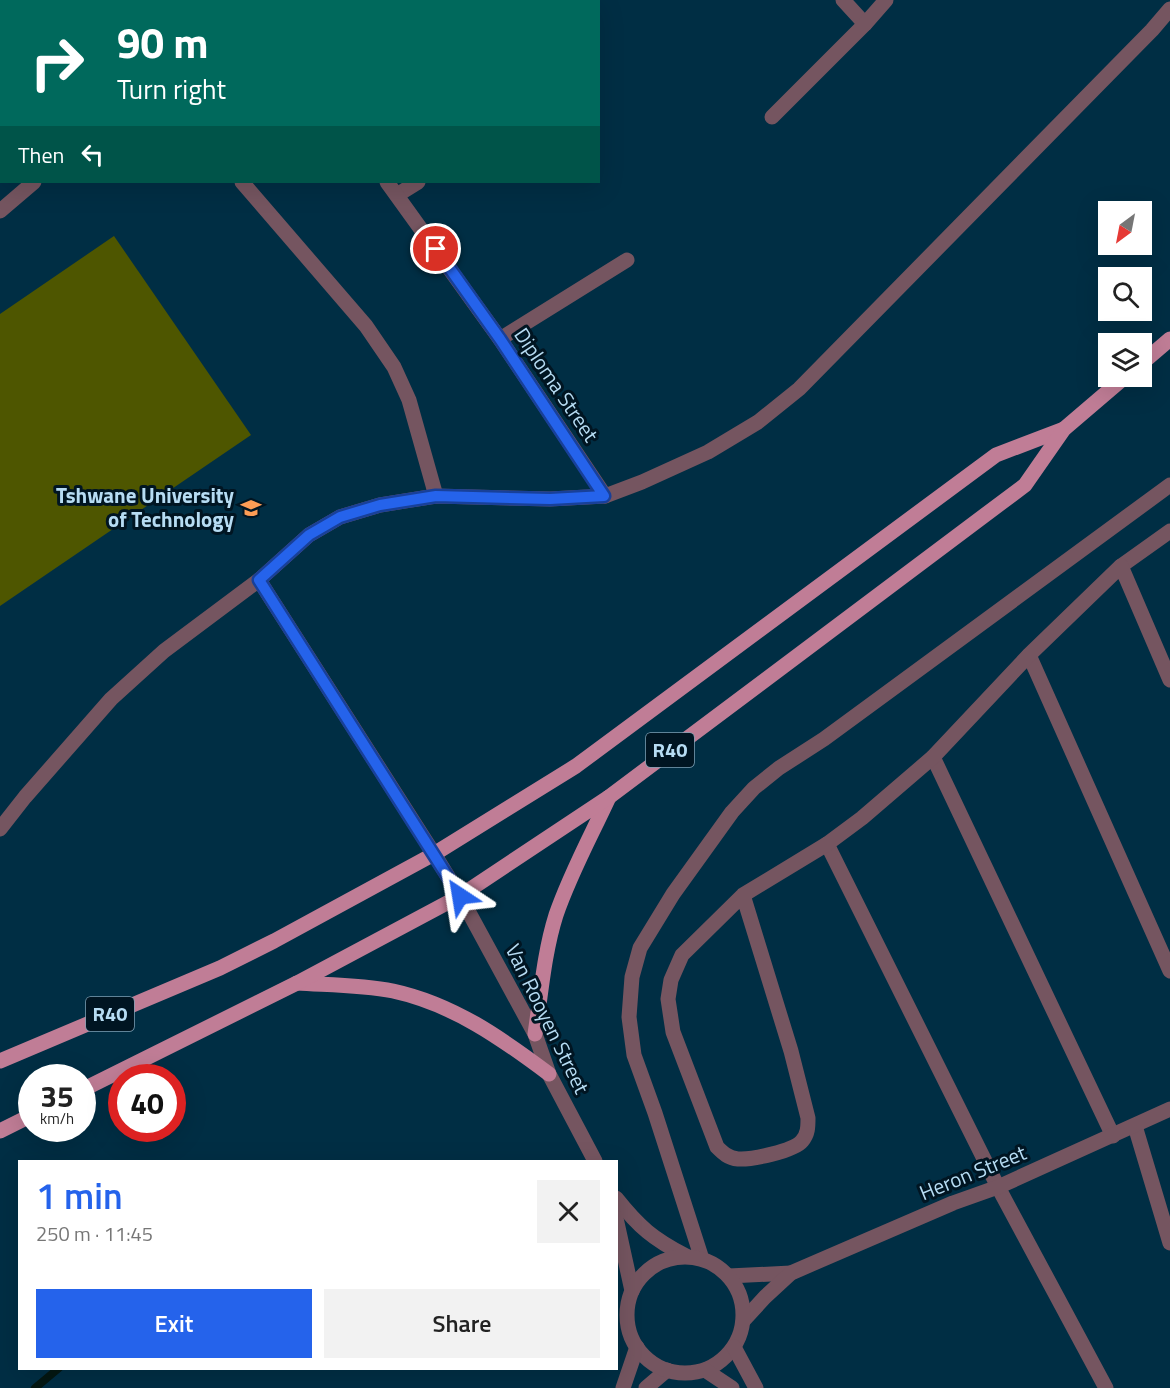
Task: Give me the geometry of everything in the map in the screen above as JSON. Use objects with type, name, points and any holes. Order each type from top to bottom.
[{"type":"main road","points":[[1152,354],[1170,339]]},
{"type":"main road","name":"R40","points":[[96,1083],[297,983],[460,896],[609,797],[1025,485],[1064,429],[1113,387]]},
{"type":"main road","name":"R40","points":[[0,1061],[220,968],[434,854],[576,766],[996,455],[1064,429]]},
{"type":"main road","points":[[535,1034],[556,918],[569,879],[609,797]]},
{"type":"main road","points":[[297,983],[392,991],[435,1004],[472,1020],[500,1037],[549,1074]]},
{"type":"main road","points":[[0,1131],[18,1122]]},
{"type":"street","points":[[843,0],[865,24]]},
{"type":"street","points":[[772,117],[886,0]]},
{"type":"street","points":[[0,829],[111,699],[164,651],[259,580],[309,535],[340,517],[380,505],[436,496],[550,499],[604,496],[642,482],[708,452],[758,422],[799,389],[1144,39],[1170,9]]},
{"type":"street","points":[[0,211],[33,183]]},
{"type":"street","points":[[243,183],[366,326],[394,367],[409,400],[436,496]]},
{"type":"street","name":"Diploma Street","points":[[388,183],[500,339],[604,496]]},
{"type":"street","points":[[397,195],[416,183]]},
{"type":"street","points":[[500,339],[627,260]]},
{"type":"street","points":[[702,1259],[634,1055],[629,1017],[632,977],[640,948],[679,885],[732,812],[754,788],[779,768],[834,732],[1170,485]]},
{"type":"street","points":[[743,895],[791,1051],[808,1118],[808,1130],[796,1147],[750,1159],[736,1159],[725,1155],[717,1147],[673,1032],[668,999],[671,980],[682,955],[743,895],[827,844],[862,818],[933,757],[1029,655],[1121,567],[1170,531]]},
{"type":"street","points":[[1121,567],[1170,680]]},
{"type":"street","name":"Van Rooyen Street","points":[[259,580],[460,896],[535,1034],[549,1074],[594,1160]]},
{"type":"street","points":[[1029,655],[1170,971]]},
{"type":"street","points":[[933,757],[1113,1136]]},
{"type":"street","points":[[827,844],[998,1187],[1106,1388]]},
{"type":"street","name":"Heron Street","points":[[743,1321],[791,1273],[953,1203],[998,1187],[1170,1109]]},
{"type":"street","points":[[1135,1126],[1170,1243]]},
{"type":"street","points":[[618,1200],[645,1232],[686,1256],[702,1259],[717,1266],[729,1276],[738,1290],[743,1305],[743,1321],[734,1347],[721,1361],[705,1370],[686,1373],[667,1370],[645,1357],[637,1347],[629,1329],[627,1310],[632,1291],[641,1276],[654,1265],[669,1258],[686,1256]]},
{"type":"street","points":[[618,1227],[632,1291]]},
{"type":"street","name":"Heron Street","points":[[729,1276],[791,1273]]},
{"type":"street","points":[[623,1388],[637,1347]]},
{"type":"street","points":[[734,1347],[756,1388]]},
{"type":"street","points":[[646,1388],[667,1370]]},
{"type":"street","points":[[705,1370],[732,1388]]},
{"type":"green space","points":[[114,236],[251,435],[0,606],[0,314]]},
{"type":"waterway","points":[[35,1388],[57,1370]]},
{"type":"place","name":"Tshwane University of Technology","points":[[251,508]]},
{"type":"route","points":[[436,249],[500,339],[604,496],[550,499],[436,496],[380,505],[340,517],[309,535],[259,580],[460,896]]}]
